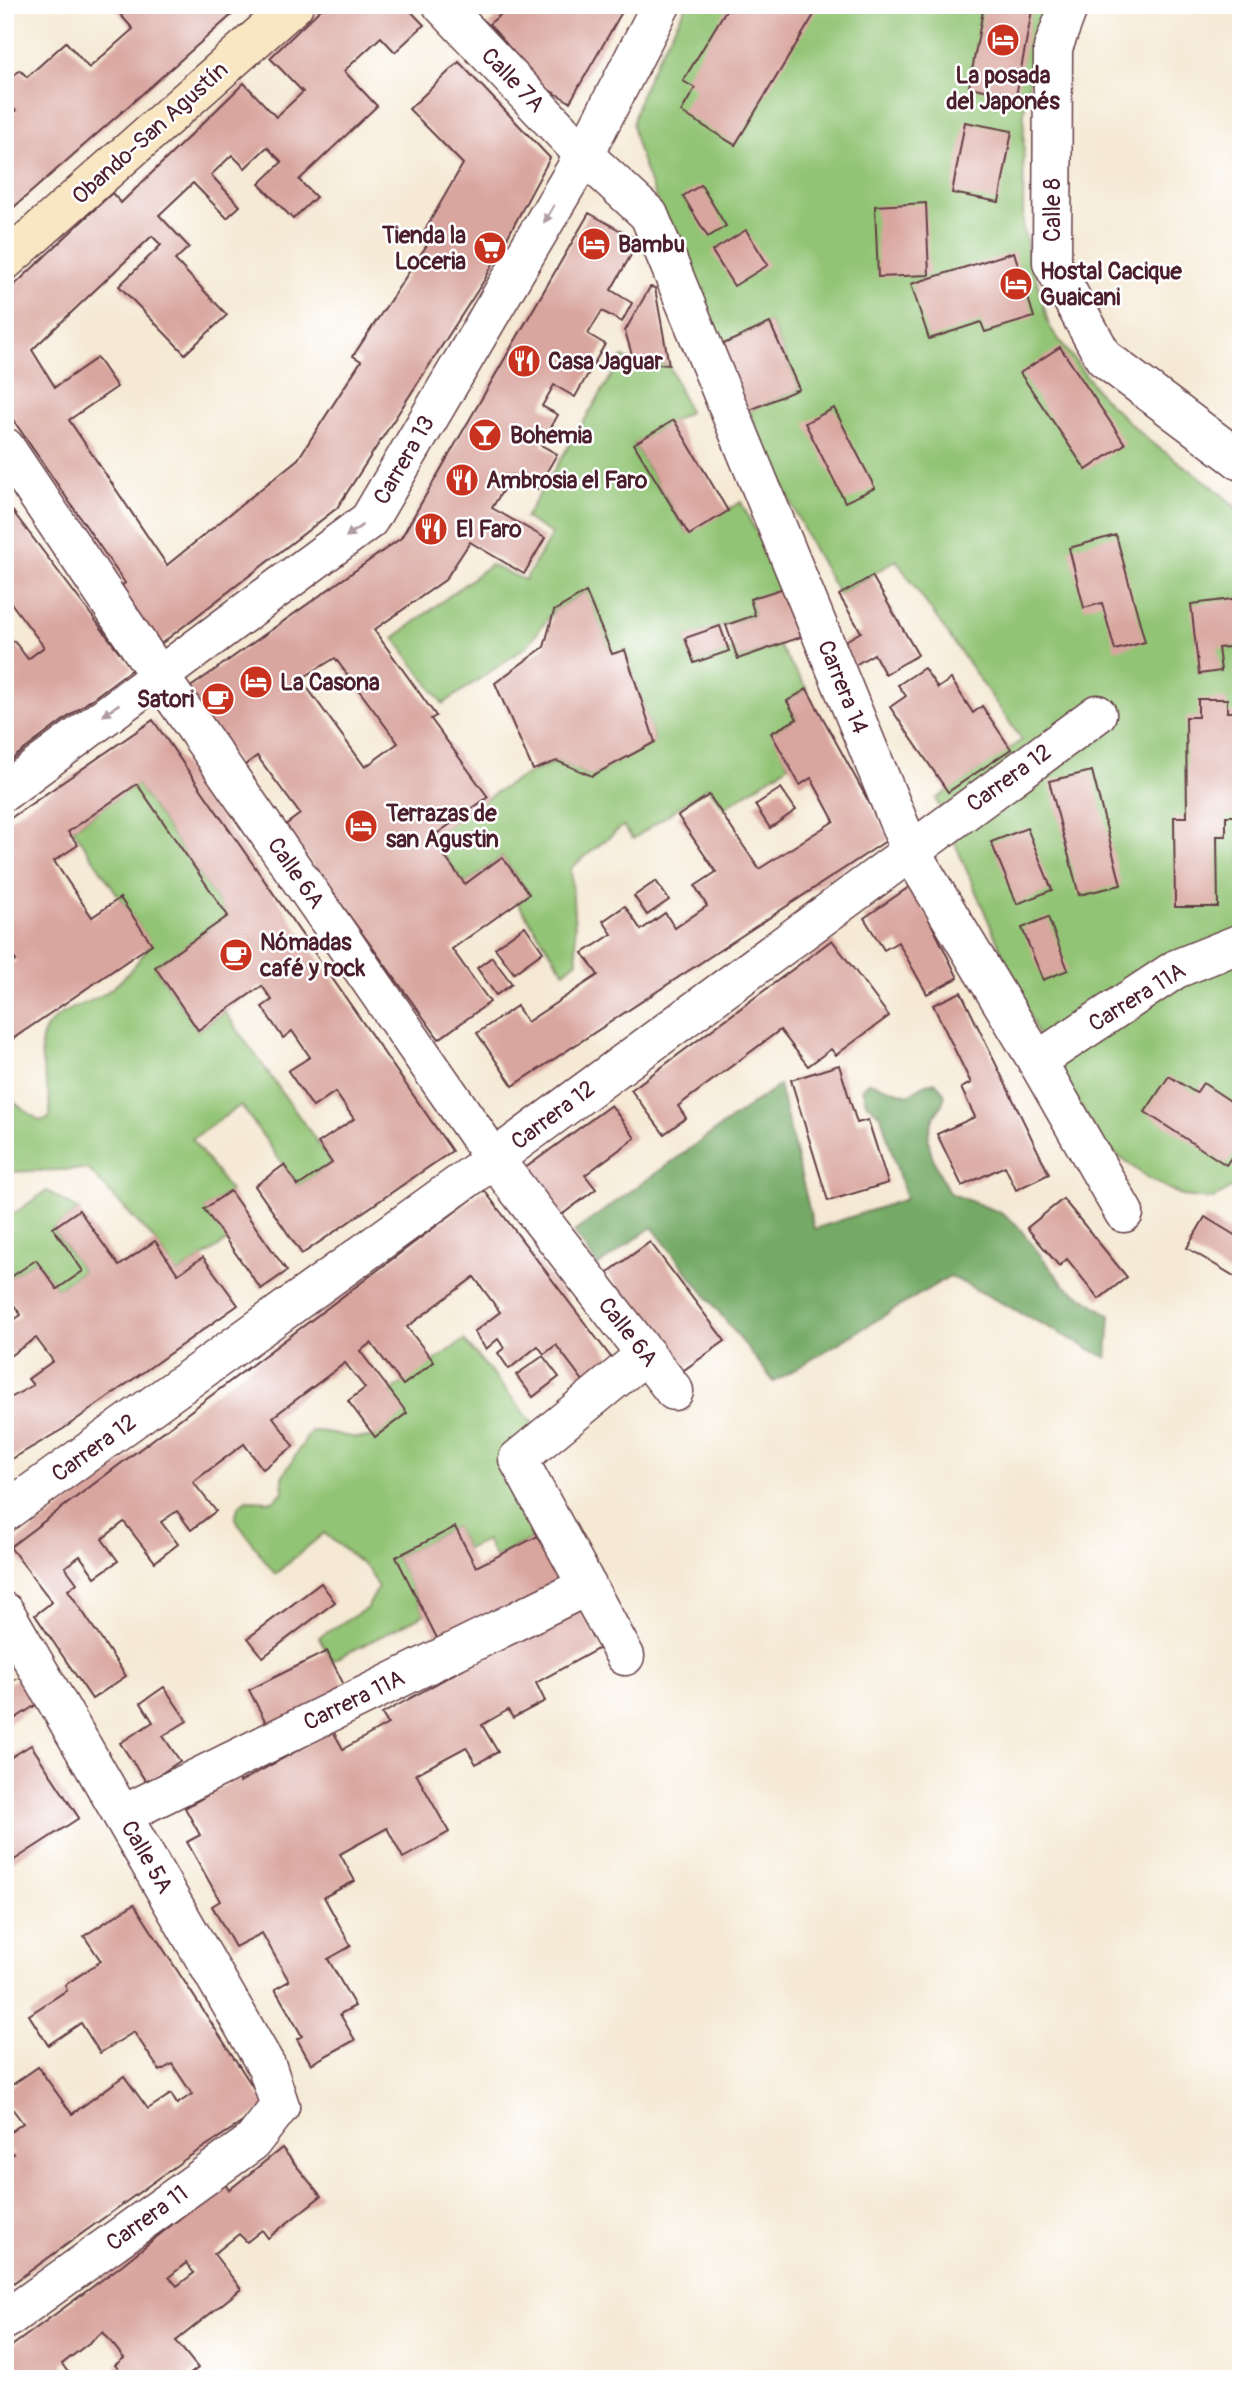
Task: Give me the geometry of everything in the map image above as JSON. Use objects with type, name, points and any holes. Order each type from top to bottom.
[{"type":"street","name":"Obando-San Agustín","points":[[5,261],[294,5]]},
{"type":"street","name":"Calle 7A","points":[[442,5],[584,155]]},
{"type":"street","name":"Carrera 13","points":[[5,791],[158,674],[369,520],[584,155],[661,5]]},
{"type":"street","name":"Calle 8","points":[[1069,5],[1053,48],[1052,263],[1104,358],[1241,461]]},
{"type":"street","name":"Carrera 14","points":[[584,155],[649,215],[910,850],[1037,1061],[1124,1213]]},
{"type":"street","name":"Calle 6A","points":[[5,447],[158,674],[494,1158],[674,1391]]},
{"type":"street","name":"Carrera 12","points":[[5,1511],[494,1158],[1097,714]]},
{"type":"street","name":"Carrera 11A","points":[[1037,1061],[1176,969],[1241,943]]},
{"type":"street","points":[[625,1656],[518,1459],[646,1354]]},
{"type":"street","name":"Carrera 11A","points":[[122,1815],[587,1586]]},
{"type":"street","name":"Calle 5A","points":[[5,1612],[267,2067],[280,2106]]},
{"type":"street","name":"Carrera 11","points":[[5,2320],[252,2142],[280,2106]]},
{"type":"green space","points":[[687,5],[1044,5],[1024,109],[1023,229],[1049,326],[1102,397],[1148,440],[1211,485],[1241,512],[1241,1182],[1213,1199],[1182,1196],[1148,1178],[1105,1146],[1042,1045],[936,799],[1022,740],[896,560],[839,595],[811,545],[748,411],[799,389],[770,323],[719,346],[654,194],[642,162],[633,122],[649,76]]},
{"type":"green space","points":[[623,357],[634,362],[669,365],[689,412],[634,444],[688,534],[741,502],[784,588],[751,599],[755,615],[685,638],[694,663],[735,649],[739,659],[778,645],[807,689],[787,701],[797,719],[772,733],[789,765],[724,808],[708,787],[633,839],[623,826],[571,868],[577,961],[564,972],[517,902],[529,893],[502,857],[465,884],[431,838],[491,795],[540,768],[557,761],[592,776],[655,742],[625,651],[612,654],[585,592],[554,611],[527,646],[443,704],[394,638],[490,565],[525,580],[552,534],[525,518]]},
{"type":"green space","points":[[137,784],[228,916],[155,967],[198,1030],[225,1012],[332,1163],[298,1186],[241,1105],[192,1139],[230,1191],[205,1209],[227,1241],[178,1274],[155,1241],[88,1169],[5,1172],[5,1096],[40,1121],[50,1118],[41,1048],[48,1026],[63,1013],[110,990],[129,972],[151,944],[73,829]]},
{"type":"green space","points":[[869,1082],[908,1095],[926,1084],[936,1082],[945,1094],[930,1128],[930,1147],[949,1193],[999,1212],[1016,1224],[1064,1285],[1110,1315],[1107,1358],[950,1276],[774,1382],[652,1227],[598,1266],[574,1232],[779,1085],[814,1229],[906,1199],[881,1116],[866,1102],[862,1088]]},
{"type":"green space","points":[[47,1191],[79,1210],[53,1229],[83,1271],[57,1289],[36,1260],[5,1281],[5,1211],[10,1216]]},
{"type":"green space","points":[[464,1340],[537,1428],[551,1529],[495,1557],[486,1540],[467,1549],[455,1527],[396,1557],[425,1614],[332,1661],[319,1637],[367,1608],[378,1588],[369,1570],[324,1533],[275,1574],[235,1519],[238,1507],[246,1500],[273,1501],[283,1492],[282,1477],[311,1431],[359,1438],[375,1436],[390,1392]]},
{"type":"building","points":[[112,5],[243,5],[5,215],[5,120],[16,111],[5,99],[5,82],[20,70],[27,77],[66,42],[89,68],[133,29]]},
{"type":"building","points":[[325,5],[405,5],[424,25],[395,52],[381,37],[344,71],[377,106],[299,180],[316,197],[293,219],[259,184],[282,162],[267,147],[245,168],[232,155],[211,175],[240,206],[227,218],[193,183],[159,215],[189,247],[175,260],[227,315],[185,354],[119,286],[161,245],[152,236],[32,350],[55,387],[97,358],[117,387],[69,420],[167,565],[298,459],[361,361],[353,356],[429,242],[422,235],[463,164],[409,109],[459,62],[550,158],[485,279],[337,508],[158,646],[115,591],[125,583],[5,408],[5,294],[112,193],[121,203],[244,83],[276,117],[303,92],[270,58]]},
{"type":"building","points":[[512,5],[626,5],[570,102],[516,71],[522,62],[489,24]]},
{"type":"building","points":[[729,5],[820,5],[735,145],[681,112],[695,88],[683,81]]},
{"type":"building","points":[[984,5],[1033,5],[1016,96],[969,87]]},
{"type":"building","points":[[965,122],[1012,131],[999,202],[952,193]]},
{"type":"building","points":[[701,185],[726,226],[708,237],[683,196]]},
{"type":"building","points":[[926,203],[929,275],[878,277],[875,206]]},
{"type":"building","points":[[589,213],[639,241],[611,290],[632,303],[622,322],[602,311],[588,334],[605,344],[575,397],[554,385],[542,406],[558,415],[541,445],[557,454],[537,489],[512,475],[492,508],[545,538],[524,574],[470,542],[445,580],[374,630],[436,716],[431,719],[488,797],[431,838],[465,884],[502,857],[529,894],[452,949],[490,1002],[439,1039],[284,826],[300,814],[257,756],[241,768],[185,691],[401,538]],"holes":[[[335,658],[398,743],[365,767],[301,679]]]},
{"type":"building","points":[[746,230],[768,265],[734,286],[712,251]]},
{"type":"building","points":[[1014,252],[1034,317],[985,332],[981,322],[929,339],[911,284]]},
{"type":"building","points":[[650,287],[655,288],[669,365],[634,362],[625,331]]},
{"type":"building","points":[[770,323],[799,389],[748,411],[719,346]]},
{"type":"building","points":[[1060,347],[1125,444],[1086,470],[1020,373]]},
{"type":"building","points":[[834,408],[875,488],[845,502],[805,423]]},
{"type":"building","points":[[674,420],[728,511],[689,535],[634,444]]},
{"type":"building","points":[[5,501],[132,669],[5,764],[5,647],[14,641],[28,659],[44,647],[5,595]]},
{"type":"building","points":[[1116,535],[1145,642],[1115,650],[1102,603],[1084,608],[1069,548]]},
{"type":"building","points":[[872,576],[918,655],[885,674],[874,654],[855,665],[842,643],[861,632],[839,595]]},
{"type":"building","points":[[784,588],[801,637],[738,659],[726,625],[755,615],[750,599]]},
{"type":"building","points":[[586,592],[612,654],[625,650],[655,742],[592,776],[557,761],[533,770],[495,683],[544,647],[554,611]]},
{"type":"building","points":[[1241,598],[1241,646],[1218,648],[1221,671],[1199,674],[1191,604]]},
{"type":"building","points":[[720,626],[729,651],[694,663],[685,638]]},
{"type":"building","points":[[924,668],[938,688],[951,679],[973,713],[982,706],[1011,749],[948,792],[890,707],[906,696],[898,685]]},
{"type":"building","points":[[807,689],[889,839],[513,1086],[477,1033],[517,1006],[527,1022],[598,975],[583,953],[612,934],[603,921],[625,906],[641,930],[665,913],[675,928],[707,906],[695,886],[716,872],[678,816],[709,795],[759,869],[834,821],[811,778],[800,785],[771,733],[797,719],[787,701]]},
{"type":"building","points":[[1198,699],[1227,699],[1227,712],[1241,712],[1241,816],[1226,816],[1226,836],[1217,836],[1218,907],[1175,907],[1174,817],[1187,817],[1186,717],[1198,717]]},
{"type":"building","points":[[153,720],[452,1151],[302,1254],[255,1186],[284,1165],[298,1186],[332,1163],[318,1143],[354,1119],[335,1092],[313,1107],[288,1071],[310,1057],[292,1031],[283,1038],[262,1007],[272,1000],[262,986],[198,1030],[155,967],[228,916],[137,784],[68,832],[78,845],[54,861],[92,917],[120,898],[152,944],[5,1044],[5,968],[16,961],[5,945],[5,822]]},
{"type":"building","points":[[1092,771],[1121,885],[1079,895],[1049,781]]},
{"type":"building","points":[[781,788],[796,810],[770,828],[755,805]]},
{"type":"building","points":[[1027,828],[1052,890],[1017,904],[991,842]]},
{"type":"building","points":[[656,881],[669,900],[647,915],[634,896]]},
{"type":"building","points":[[912,885],[958,978],[927,994],[898,942],[884,950],[864,918]]},
{"type":"building","points":[[1048,917],[1068,970],[1043,980],[1022,928]]},
{"type":"building","points":[[525,926],[543,952],[514,973],[495,948]]},
{"type":"building","points":[[832,940],[889,1016],[836,1055],[831,1049],[808,1066],[780,1030],[678,1106],[686,1118],[664,1134],[631,1090]]},
{"type":"building","points":[[492,957],[512,984],[496,995],[477,968]]},
{"type":"building","points":[[961,992],[1049,1174],[1016,1190],[1005,1166],[962,1186],[937,1134],[975,1117],[961,1088],[971,1083],[933,1005]]},
{"type":"building","points":[[839,1065],[857,1123],[868,1120],[888,1183],[828,1201],[791,1080]]},
{"type":"building","points":[[1169,1076],[1196,1093],[1203,1083],[1241,1108],[1241,1143],[1226,1165],[1145,1112]]},
{"type":"building","points":[[611,1105],[635,1138],[585,1175],[596,1189],[560,1216],[524,1169]]},
{"type":"building","points":[[484,1190],[613,1360],[584,1382],[556,1345],[544,1354],[538,1346],[509,1369],[498,1353],[504,1348],[498,1339],[486,1349],[474,1332],[500,1312],[474,1277],[407,1327],[434,1362],[403,1385],[371,1343],[360,1351],[407,1413],[375,1437],[348,1401],[365,1388],[345,1363],[273,1417],[294,1446],[263,1469],[244,1444],[193,1482],[216,1511],[191,1530],[177,1511],[161,1522],[178,1544],[155,1562],[124,1522],[102,1539],[118,1561],[95,1577],[80,1556],[65,1567],[77,1583],[68,1590],[126,1676],[92,1699],[35,1615],[52,1602],[10,1547]]},
{"type":"building","points":[[230,1191],[287,1271],[261,1289],[204,1209]]},
{"type":"building","points":[[1063,1199],[1127,1277],[1099,1299],[1067,1259],[1059,1266],[1027,1228]]},
{"type":"building","points":[[79,1210],[119,1266],[155,1241],[178,1274],[203,1257],[238,1305],[63,1429],[5,1463],[5,1401],[33,1385],[28,1379],[53,1361],[36,1338],[5,1359],[5,1326],[21,1315],[5,1293],[5,1281],[36,1260],[57,1289],[83,1271],[53,1228]]},
{"type":"building","points":[[1205,1217],[1241,1239],[1239,1279],[1187,1248]]},
{"type":"building","points":[[650,1242],[725,1341],[681,1372],[607,1273]]},
{"type":"building","points":[[543,1356],[559,1377],[533,1397],[516,1375]]},
{"type":"building","points":[[455,1527],[476,1567],[546,1532],[571,1580],[441,1646],[396,1557]]},
{"type":"building","points":[[321,1583],[335,1602],[263,1657],[248,1638]]},
{"type":"building","points":[[578,1605],[601,1647],[536,1683],[545,1701],[513,1718],[508,1710],[482,1725],[498,1752],[476,1764],[466,1747],[416,1774],[449,1832],[403,1858],[387,1828],[340,1854],[355,1881],[324,1897],[351,1946],[328,1959],[355,2006],[340,2014],[355,2040],[311,2064],[297,2039],[302,2036],[275,1989],[289,1981],[262,1933],[235,1947],[212,1906],[220,1901],[187,1842],[200,1835],[185,1808],[238,1778],[240,1782],[333,1731],[343,1749],[388,1724],[382,1714]]},
{"type":"building","points":[[327,1651],[348,1693],[271,1732],[249,1690]]},
{"type":"building","points":[[25,1674],[42,1701],[5,1725],[5,1686]]},
{"type":"building","points":[[164,1687],[187,1721],[163,1736],[180,1761],[147,1783],[120,1743],[153,1722],[141,1703]]},
{"type":"building","points":[[31,1745],[79,1818],[5,1866],[5,1761]]},
{"type":"building","points":[[134,1904],[266,2107],[184,2160],[5,2289],[5,2159],[13,2154],[5,2144],[5,2136],[23,2123],[5,2099],[5,2090],[38,2067],[72,2114],[124,2076],[148,2109],[171,2094],[177,2104],[192,2094],[172,2064],[160,2071],[134,2032],[100,2053],[81,2023],[48,2045],[29,2015],[67,1990],[65,1985],[101,1961],[84,1936]]},
{"type":"building","points":[[282,2148],[321,2196],[268,2238],[262,2230],[247,2242],[239,2234],[214,2254],[241,2289],[176,2341],[198,2368],[184,2379],[126,2379],[115,2365],[124,2358],[103,2332],[62,2364],[73,2379],[5,2379],[5,2351],[118,2268],[224,2183],[229,2190]],"holes":[[[186,2263],[194,2273],[177,2286],[169,2277]]]},
{"type":"place","name":"La posada del Japonés","points":[[1003,40]]},
{"type":"place","name":"Bambu","points":[[594,244]]},
{"type":"place","name":"Tienda la Loceria","points":[[490,248]]},
{"type":"place","name":"Hostal Cacique Guaicani","points":[[1016,284]]},
{"type":"place","name":"Casa Jaguar","points":[[524,361]]},
{"type":"place","name":"Bohemia","points":[[485,435]]},
{"type":"place","name":"Ambrosia el Faro","points":[[462,480]]},
{"type":"place","name":"El Faro","points":[[431,529]]},
{"type":"place","name":"La Casona","points":[[256,682]]},
{"type":"place","name":"Satori","points":[[218,699]]},
{"type":"place","name":"Terrazas de san Agustin","points":[[361,826]]},
{"type":"place","name":"Nómadas café y rock","points":[[236,955]]}]
